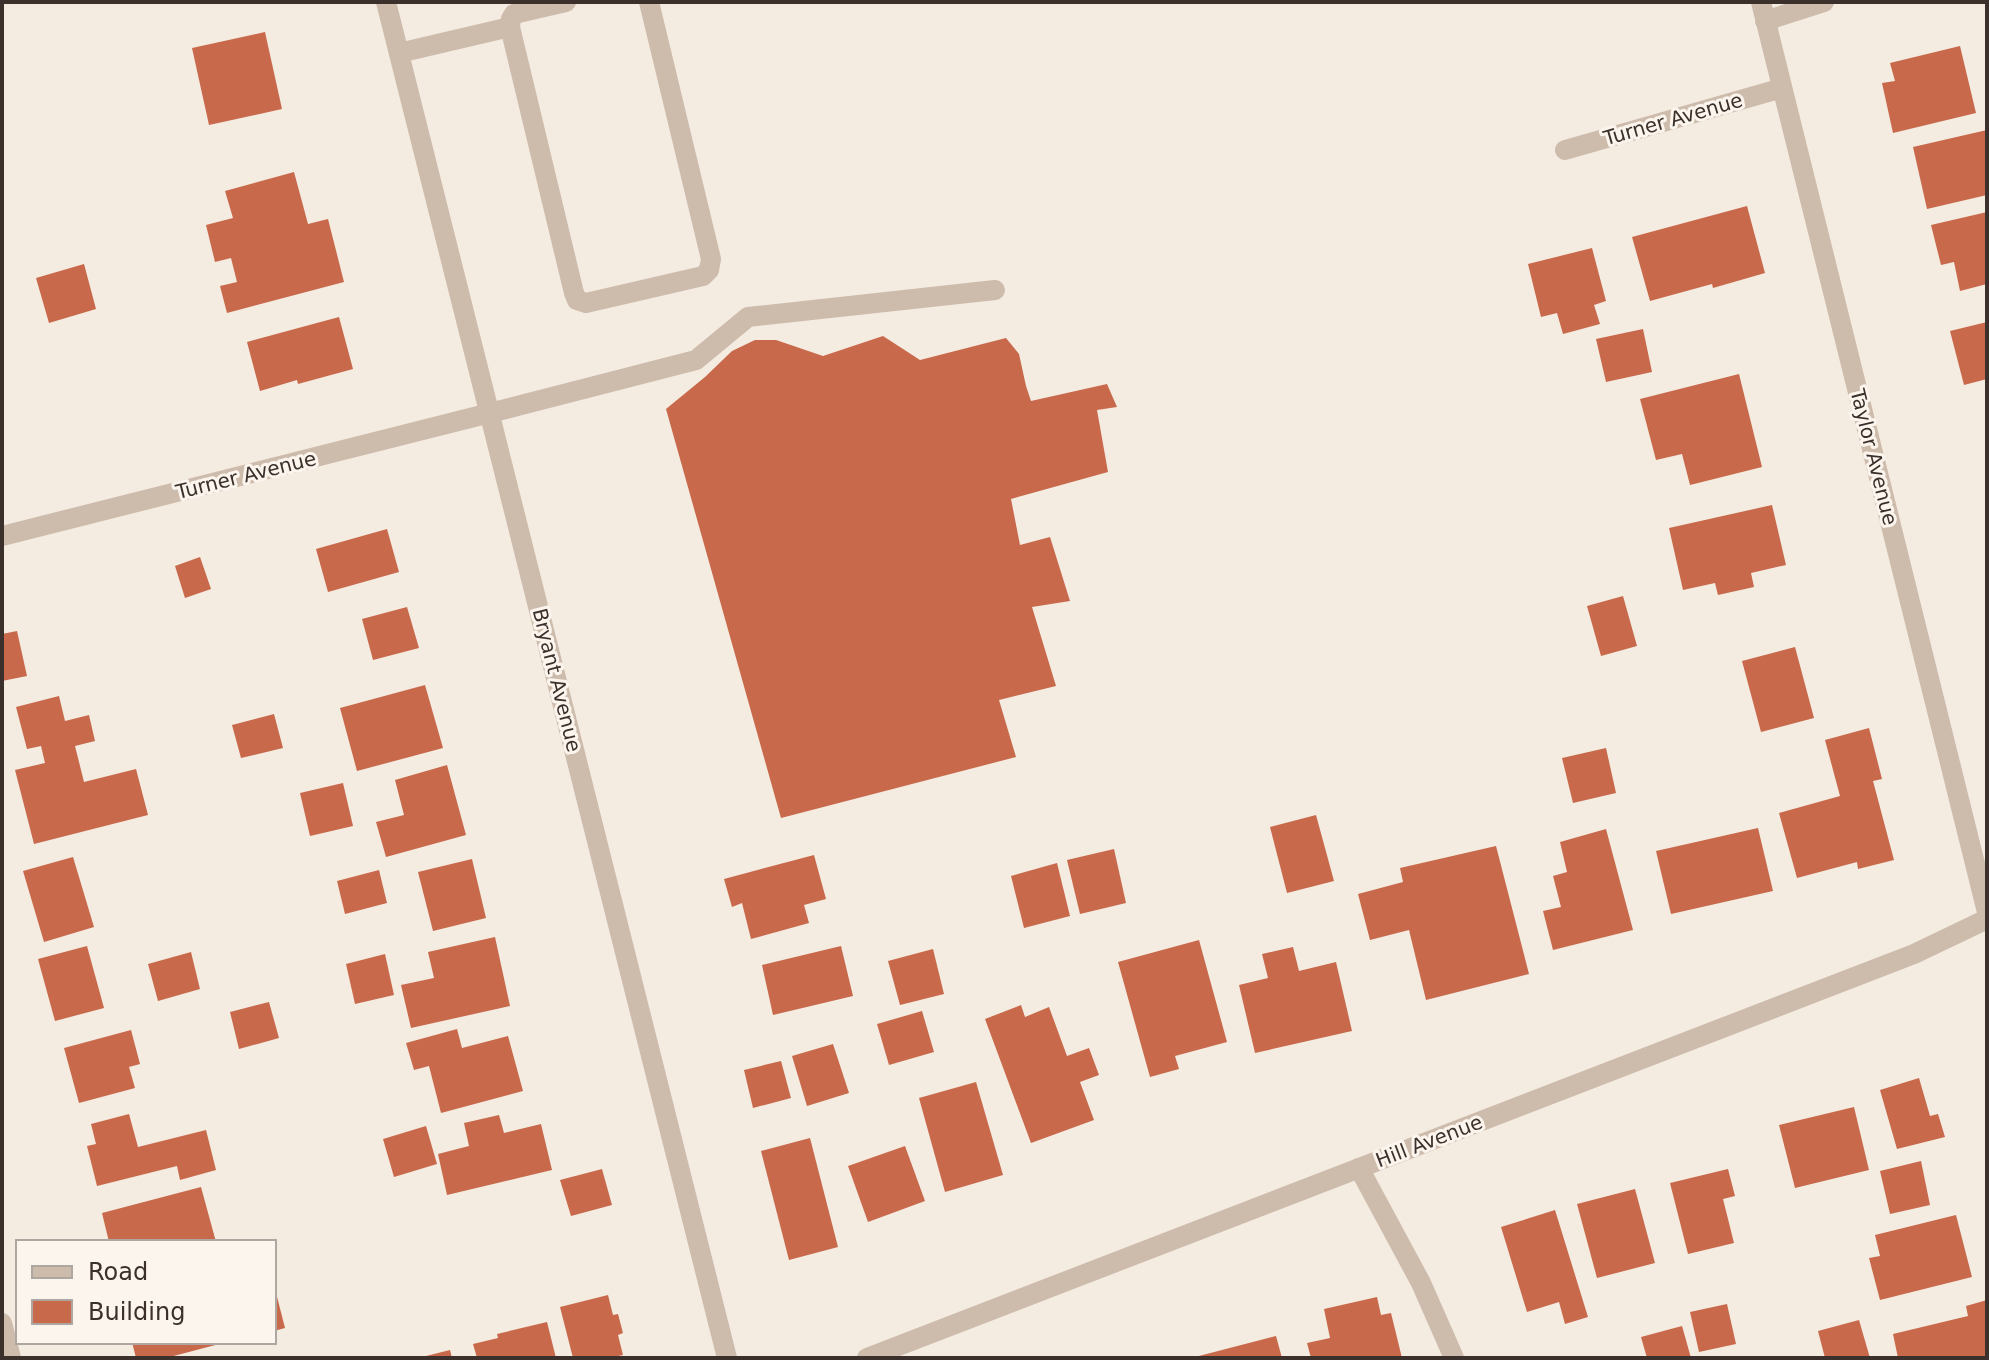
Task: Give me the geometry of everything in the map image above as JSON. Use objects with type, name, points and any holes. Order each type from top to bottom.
[{"type":"street","name":"Bryant Avenue","points":[[386,2],[727,1358]]},
{"type":"street","points":[[566,2],[514,14],[510,27],[574,293],[577,300],[586,303],[703,276],[709,270],[711,259],[649,2]]},
{"type":"street","points":[[1763,11],[1824,2]]},
{"type":"street","name":"Taylor Avenue","points":[[1763,11],[1987,912]]},
{"type":"street","points":[[399,53],[510,27]]},
{"type":"street","name":"Turner Avenue","points":[[1565,150],[1782,88]]},
{"type":"street","name":"Turner Avenue","points":[[2,536],[696,360],[748,317],[995,290]]},
{"type":"street","name":"Hill Avenue","points":[[867,1358],[1914,954],[1987,919]]},
{"type":"street","points":[[1359,1168],[1421,1283],[1454,1358]]},
{"type":"street","points":[[2,1323],[11,1358]]},
{"type":"building","points":[[265,32],[282,109],[209,125],[192,48]]},
{"type":"building","points":[[1960,46],[1976,113],[1893,133],[1882,83],[1895,81],[1890,63]]},
{"type":"building","points":[[1987,130],[1987,195],[1927,209],[1913,147]]},
{"type":"building","points":[[294,172],[308,224],[328,219],[344,282],[227,313],[220,286],[237,282],[231,258],[215,262],[206,225],[233,218],[225,191]]},
{"type":"building","points":[[1747,206],[1765,273],[1650,301],[1632,237]]},
{"type":"building","points":[[1987,212],[1987,284],[1960,291],[1954,262],[1941,265],[1931,225]]},
{"type":"building","points":[[1592,248],[1606,301],[1594,305],[1600,324],[1563,334],[1557,313],[1541,317],[1528,264]]},
{"type":"building","points":[[84,264],[96,309],[49,323],[36,278]]},
{"type":"building","points":[[339,317],[353,369],[260,391],[247,342]]},
{"type":"building","points":[[1987,322],[1987,379],[1964,385],[1950,331]]},
{"type":"building","points":[[1643,329],[1652,372],[1606,382],[1596,339]]},
{"type":"building","points":[[883,336],[920,360],[1006,338],[1019,354],[1031,401],[1107,384],[1117,407],[1097,410],[1108,472],[1011,499],[1020,545],[1050,537],[1070,601],[1032,607],[1056,686],[999,700],[1016,757],[781,818],[666,409],[732,351],[755,340],[776,340],[823,356]]},
{"type":"building","points":[[1739,374],[1762,467],[1690,485],[1682,454],[1656,460],[1640,399]]},
{"type":"building","points":[[1772,505],[1786,565],[1751,573],[1754,587],[1718,595],[1715,583],[1683,590],[1669,528]]},
{"type":"building","points":[[387,529],[399,572],[328,592],[316,549]]},
{"type":"building","points":[[200,557],[211,589],[185,598],[175,566]]},
{"type":"building","points":[[1623,596],[1637,646],[1601,656],[1587,606]]},
{"type":"building","points":[[407,607],[419,648],[373,660],[362,619]]},
{"type":"building","points":[[17,631],[27,676],[2,681],[2,634]]},
{"type":"building","points":[[1795,647],[1814,718],[1761,732],[1742,661]]},
{"type":"building","points":[[425,685],[443,748],[357,771],[340,708]]},
{"type":"building","points":[[59,696],[65,721],[89,715],[95,741],[75,746],[84,782],[136,769],[148,815],[34,844],[15,770],[45,763],[41,746],[27,749],[16,707]]},
{"type":"building","points":[[274,714],[283,748],[241,758],[232,725]]},
{"type":"building","points":[[1869,728],[1882,779],[1873,781],[1894,860],[1858,869],[1857,862],[1797,878],[1779,813],[1840,796],[1825,740]]},
{"type":"building","points":[[1606,748],[1616,793],[1573,803],[1562,758]]},
{"type":"building","points":[[447,765],[466,835],[386,857],[376,822],[404,815],[395,780]]},
{"type":"building","points":[[343,783],[353,826],[310,836],[300,793]]},
{"type":"building","points":[[1316,815],[1334,881],[1287,893],[1270,827]]},
{"type":"building","points":[[1758,828],[1773,891],[1671,914],[1656,851]]},
{"type":"building","points":[[1606,829],[1633,930],[1553,950],[1543,911],[1561,907],[1553,876],[1567,872],[1560,842]]},
{"type":"building","points":[[1496,846],[1529,974],[1426,1000],[1409,930],[1370,940],[1358,894],[1403,882],[1400,868]]},
{"type":"building","points":[[1114,849],[1126,903],[1080,914],[1067,860]]},
{"type":"building","points":[[814,855],[826,899],[804,905],[809,923],[751,939],[742,903],[732,907],[724,879]]},
{"type":"building","points":[[73,857],[94,927],[44,942],[23,871]]},
{"type":"building","points":[[472,859],[486,918],[433,931],[418,872]]},
{"type":"building","points":[[1057,863],[1070,916],[1024,928],[1011,876]]},
{"type":"building","points":[[379,870],[387,903],[345,914],[337,881]]},
{"type":"building","points":[[495,937],[510,1006],[411,1028],[401,985],[434,978],[428,952]]},
{"type":"building","points":[[1199,940],[1227,1042],[1175,1056],[1179,1069],[1150,1077],[1118,962]]},
{"type":"building","points":[[87,946],[104,1008],[55,1021],[38,959]]},
{"type":"building","points":[[841,946],[853,996],[773,1015],[762,965]]},
{"type":"building","points":[[1293,947],[1299,971],[1336,962],[1352,1031],[1255,1053],[1239,985],[1268,978],[1262,954]]},
{"type":"building","points":[[933,949],[944,994],[900,1005],[888,961]]},
{"type":"building","points":[[191,952],[200,989],[158,1001],[148,964]]},
{"type":"building","points":[[385,954],[394,995],[355,1004],[346,964]]},
{"type":"building","points":[[269,1002],[279,1038],[239,1049],[230,1012]]},
{"type":"building","points":[[1021,1005],[1025,1017],[1049,1007],[1067,1056],[1089,1048],[1099,1075],[1080,1082],[1094,1120],[1031,1143],[985,1019]]},
{"type":"building","points":[[922,1011],[934,1052],[889,1065],[877,1024]]},
{"type":"building","points":[[457,1029],[462,1048],[508,1036],[523,1091],[441,1113],[429,1066],[414,1070],[406,1043]]},
{"type":"building","points":[[131,1030],[140,1064],[129,1067],[135,1088],[79,1103],[64,1048]]},
{"type":"building","points":[[833,1044],[849,1093],[807,1106],[792,1056]]},
{"type":"building","points":[[781,1061],[791,1098],[753,1108],[744,1070]]},
{"type":"building","points":[[1919,1078],[1930,1116],[1938,1114],[1945,1137],[1897,1149],[1880,1090]]},
{"type":"building","points":[[976,1082],[1003,1175],[945,1192],[919,1098]]},
{"type":"building","points":[[1854,1107],[1869,1170],[1795,1188],[1779,1125]]},
{"type":"building","points":[[129,1114],[138,1147],[206,1130],[216,1170],[180,1180],[177,1166],[97,1186],[87,1146],[96,1144],[91,1124]]},
{"type":"building","points":[[499,1115],[504,1133],[541,1124],[552,1170],[447,1195],[438,1154],[469,1146],[464,1123]]},
{"type":"building","points":[[426,1126],[437,1164],[394,1177],[383,1139]]},
{"type":"building","points":[[810,1138],[838,1247],[789,1260],[761,1151]]},
{"type":"building","points":[[905,1146],[925,1201],[868,1222],[848,1166]]},
{"type":"building","points":[[1921,1161],[1930,1205],[1890,1214],[1880,1171]]},
{"type":"building","points":[[602,1169],[612,1205],[571,1216],[560,1180]]},
{"type":"building","points":[[1728,1169],[1735,1196],[1723,1199],[1734,1243],[1688,1254],[1670,1183]]},
{"type":"building","points":[[201,1187],[215,1240],[109,1240],[102,1213]]},
{"type":"building","points":[[1635,1189],[1655,1263],[1597,1278],[1577,1204]]},
{"type":"building","points":[[1555,1210],[1588,1317],[1565,1324],[1559,1302],[1527,1312],[1501,1227]]},
{"type":"building","points":[[1956,1215],[1972,1277],[1880,1300],[1869,1258],[1880,1256],[1875,1235]]},
{"type":"building","points":[[276,1293],[285,1328],[276,1330]]},
{"type":"building","points":[[608,1295],[613,1315],[618,1314],[623,1333],[618,1335],[623,1355],[573,1358],[560,1307]]},
{"type":"building","points":[[1377,1297],[1381,1315],[1391,1313],[1402,1358],[1311,1358],[1307,1343],[1330,1338],[1324,1309]]},
{"type":"building","points":[[1987,1300],[1987,1358],[1898,1358],[1893,1334],[1968,1316],[1966,1306]]},
{"type":"building","points":[[1727,1304],[1736,1344],[1699,1352],[1690,1312]]},
{"type":"building","points":[[1859,1320],[1870,1358],[1825,1358],[1818,1331]]},
{"type":"building","points":[[547,1322],[556,1358],[477,1358],[473,1344],[498,1338],[497,1334]]},
{"type":"building","points":[[1682,1326],[1691,1358],[1647,1358],[1641,1337]]},
{"type":"building","points":[[1276,1336],[1282,1358],[1195,1358],[1195,1357]]},
{"type":"building","points":[[132,1344],[219,1344],[166,1358],[136,1358]]},
{"type":"building","points":[[450,1350],[452,1358],[422,1357]]}]
